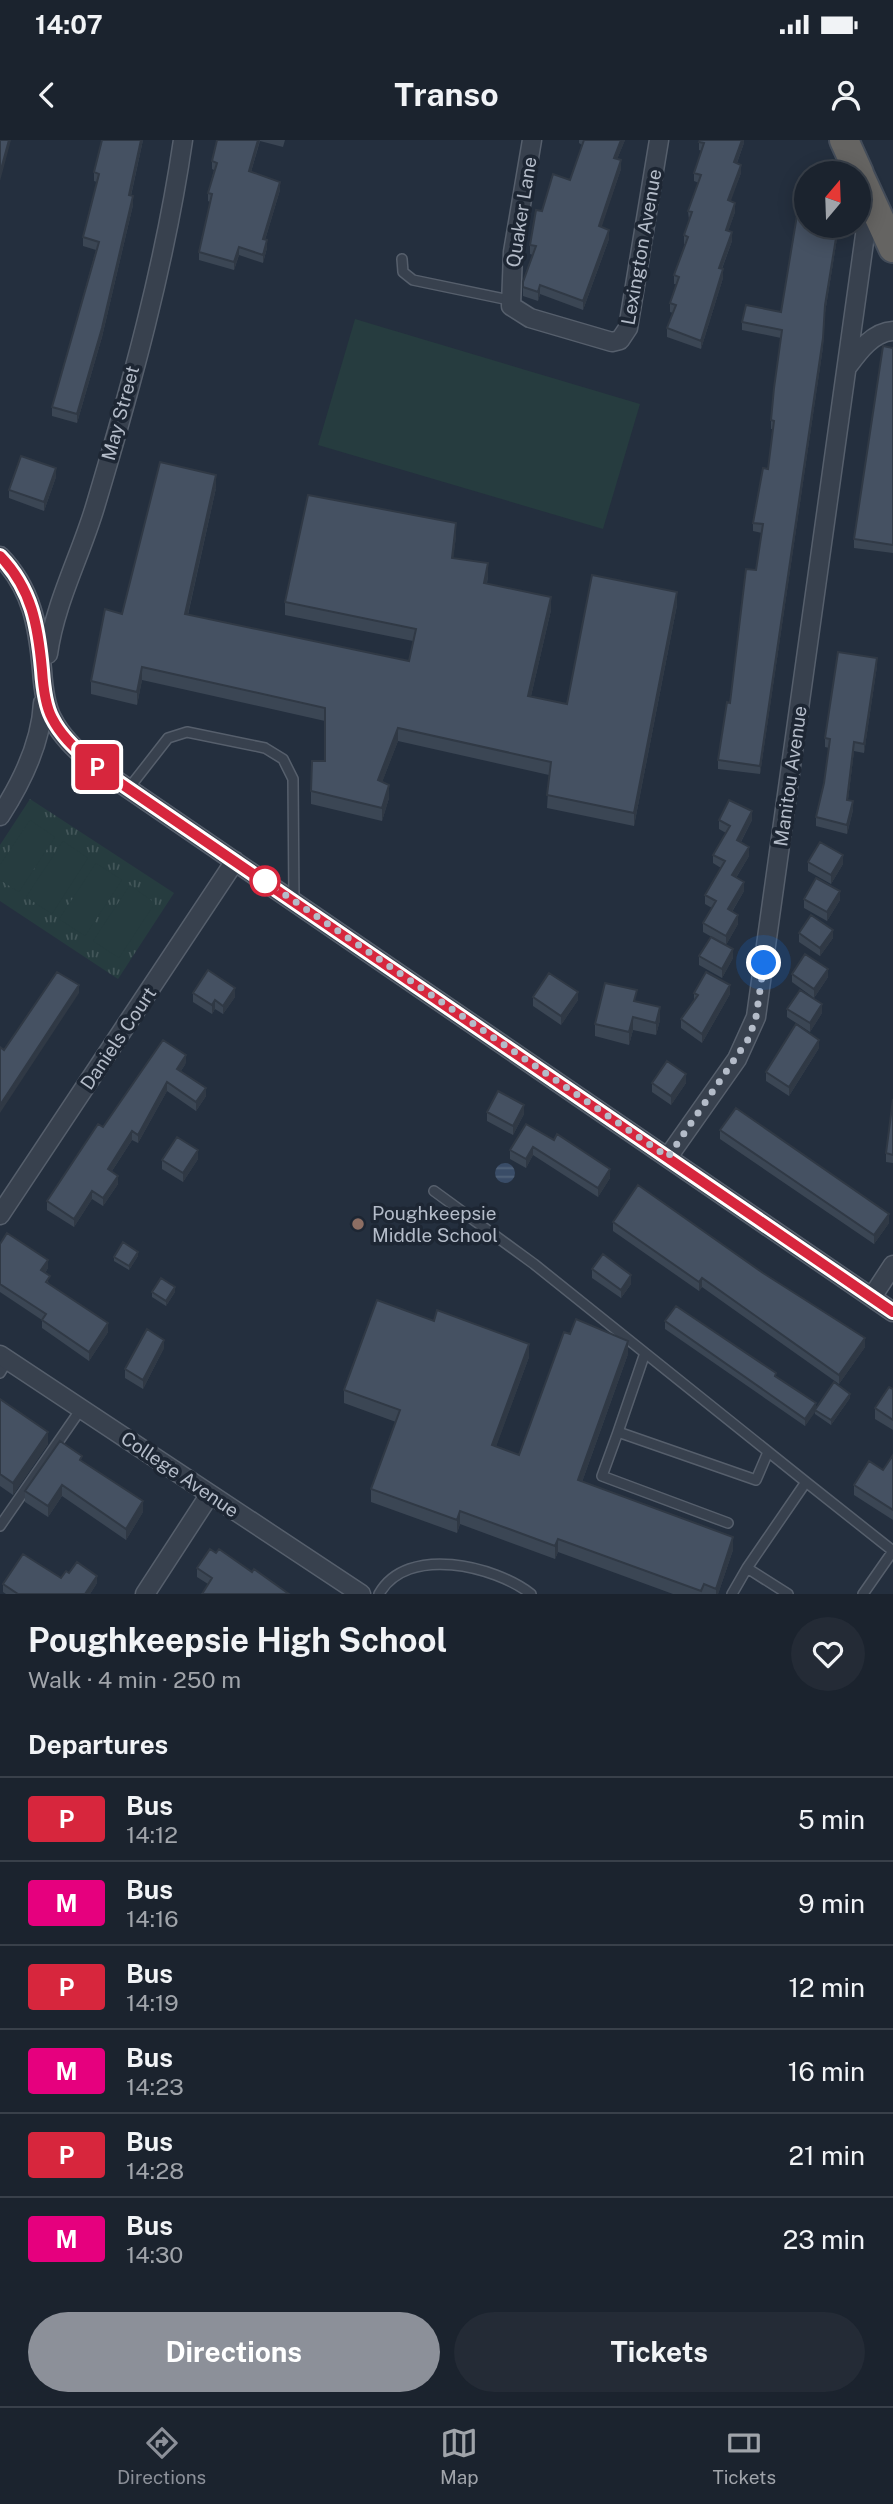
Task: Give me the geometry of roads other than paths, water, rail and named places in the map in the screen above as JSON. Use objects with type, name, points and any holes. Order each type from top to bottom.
[{"type":"highway","points":[[844,140],[854,161]]},
{"type":"highway","points":[[872,201],[893,247]]},
{"type":"street","name":"May Street","points":[[43,682],[52,626],[94,510],[169,231],[183,140]]},
{"type":"street","name":"Quaker Lane","points":[[509,293],[517,221],[532,140]]},
{"type":"street","name":"Lexington Avenue","points":[[509,293],[515,311],[521,314],[604,341],[620,340],[625,336],[659,140]]},
{"type":"street","name":"Manitou Avenue","points":[[668,1157],[737,1059],[756,1017],[865,238]]},
{"type":"street","points":[[846,369],[863,345],[887,331],[893,331]]},
{"type":"street","points":[[0,556],[25,587],[38,624],[43,682],[42,716],[36,747],[16,792],[0,816]]},
{"type":"street","points":[[43,682],[50,716],[67,741],[91,763],[893,1312]]},
{"type":"street","name":"Daniels Court","points":[[0,1215],[235,861]]},
{"type":"street","points":[[872,1297],[893,1265]]},
{"type":"street","name":"College Avenue","points":[[3,1363],[81,1409],[361,1594]]},
{"type":"street","points":[[145,1594],[210,1494]]},
{"type":"lane","points":[[402,259],[403,272],[413,280],[509,293]]},
{"type":"lane","points":[[130,788],[168,738],[187,732],[265,748],[283,759],[293,779],[294,901]]},
{"type":"lane","points":[[434,1191],[534,1264],[893,1551],[863,1594]]},
{"type":"lane","points":[[645,1353],[602,1475],[728,1523]]},
{"type":"lane","points":[[0,1526],[81,1409]]},
{"type":"lane","points":[[618,1432],[756,1480],[768,1452]]},
{"type":"lane","points":[[732,1594],[806,1482]]},
{"type":"lane","points":[[379,1594],[402,1572],[431,1564],[464,1564],[520,1586],[531,1594]]},
{"type":"lane","points":[[747,1568],[788,1594]]},
{"type":"water","points":[[501,1163],[509,1163],[515,1173],[509,1183],[501,1183],[495,1177],[495,1169]]},
{"type":"place","name":"Poughkeepsie Middle School","points":[[358,1224]]}]
